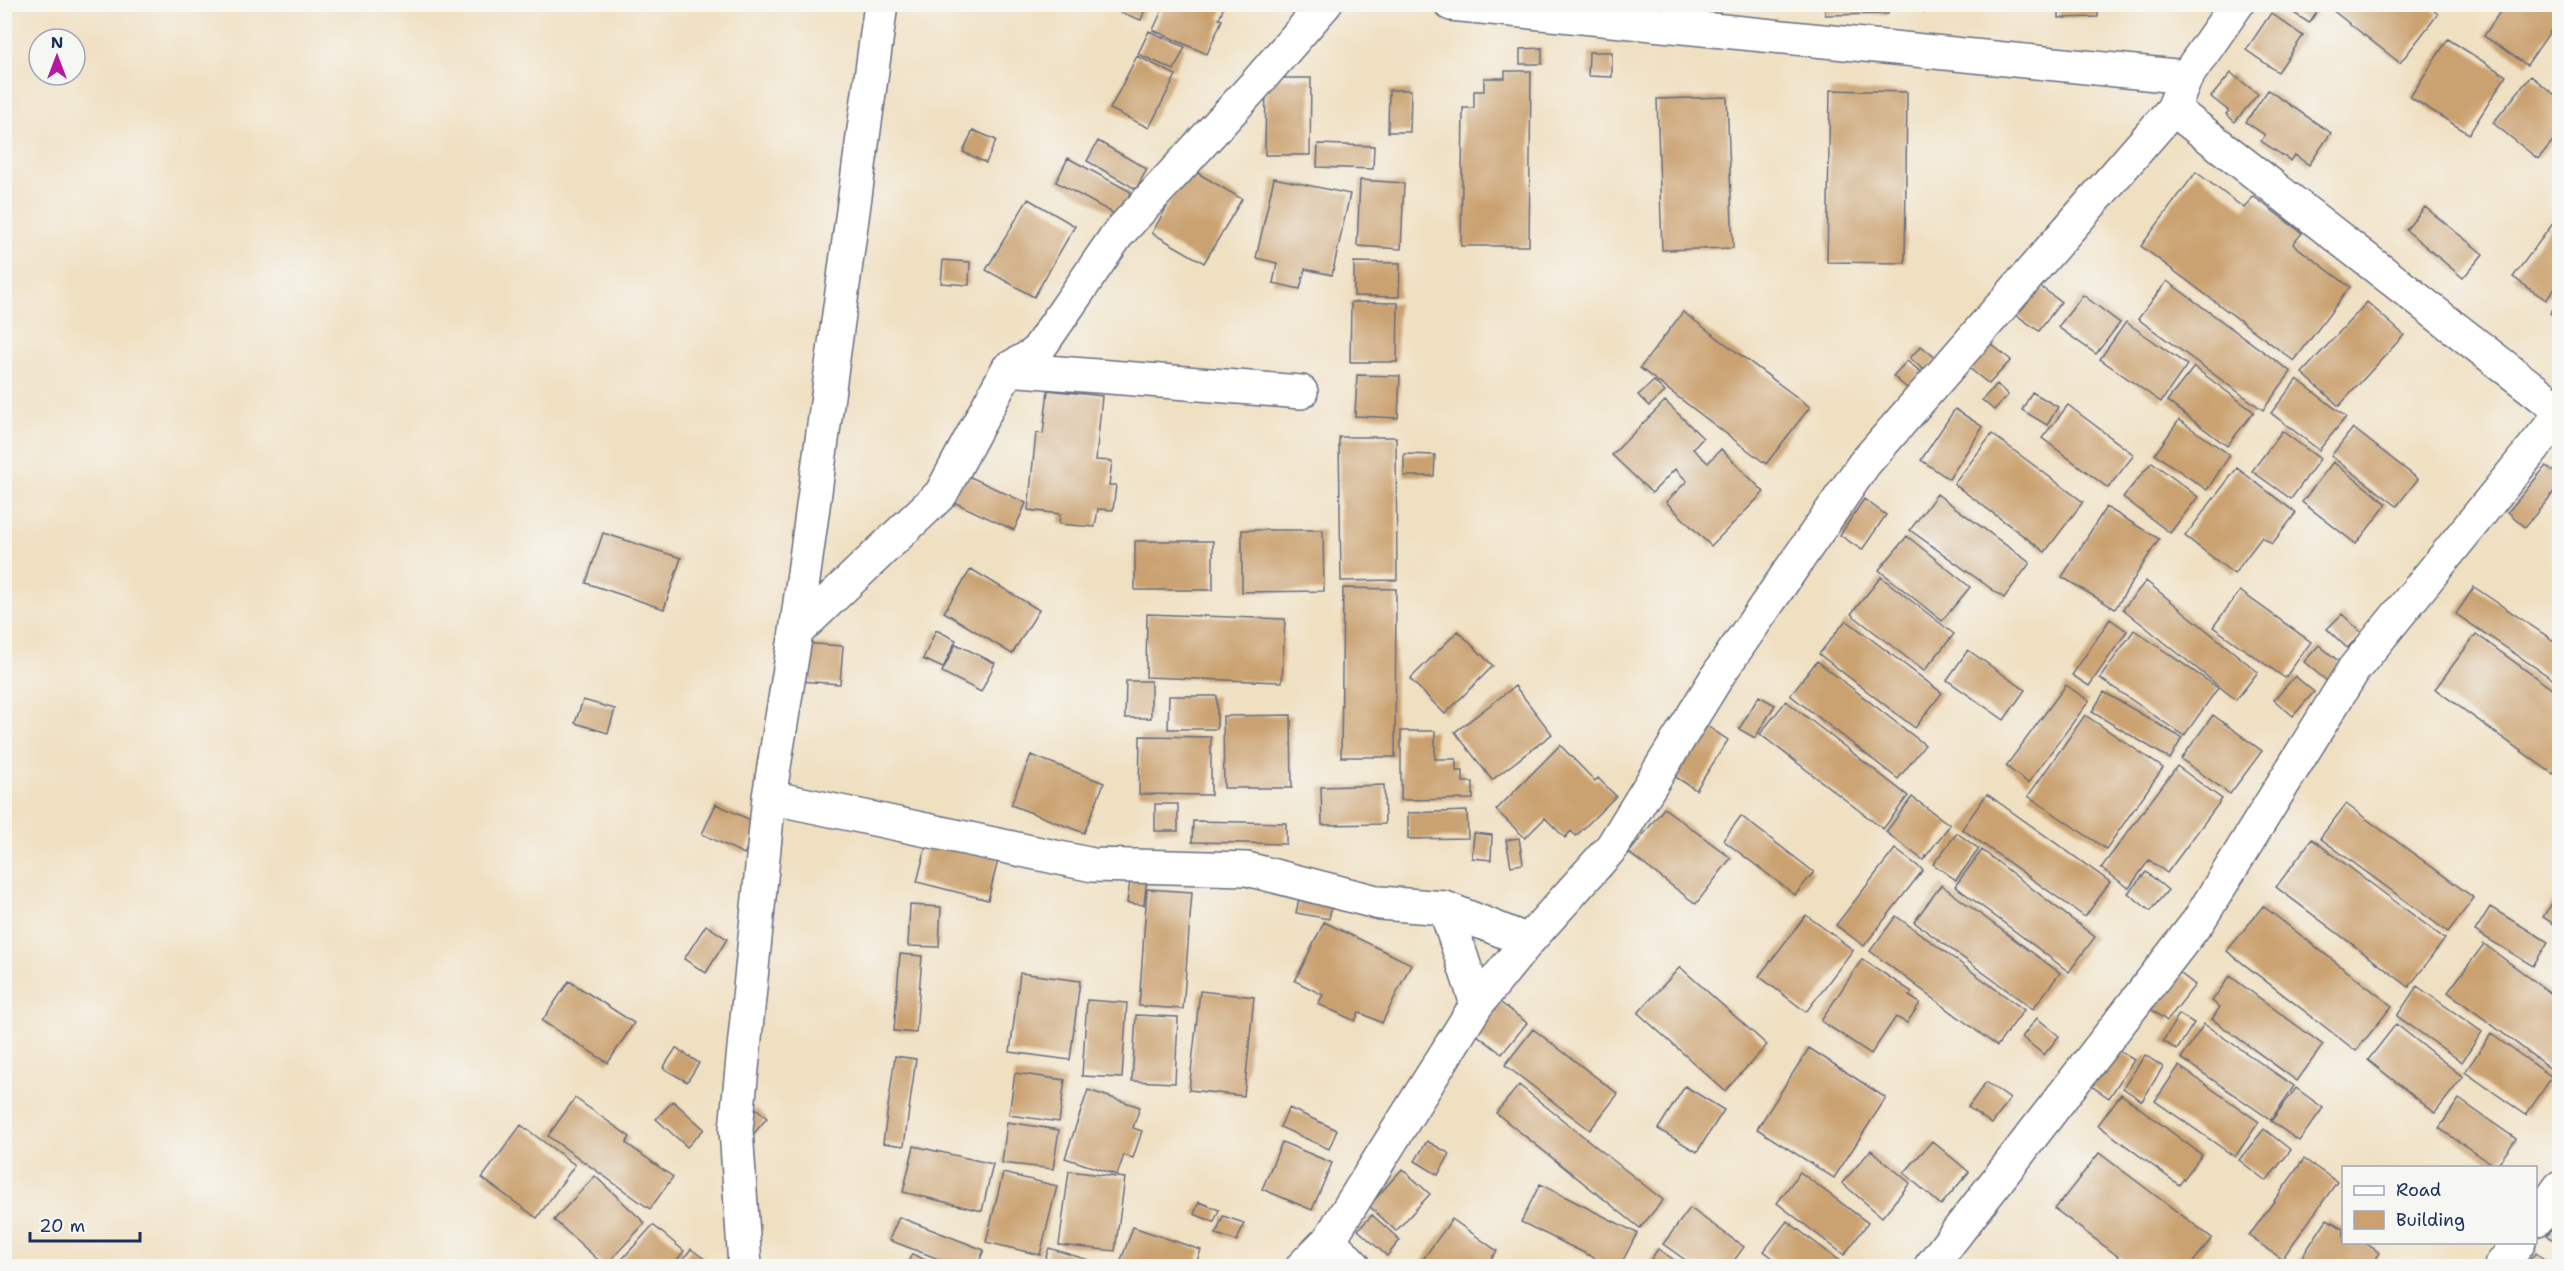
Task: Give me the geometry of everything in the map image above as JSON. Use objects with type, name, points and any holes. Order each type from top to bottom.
[{"type":"street","points":[[745,1266],[735,1129],[769,798],[796,632],[881,4]]},
{"type":"street","points":[[796,632],[940,494],[1008,369],[1035,354],[1117,235],[1253,87],[1325,4]]},
{"type":"street","points":[[1451,4],[2186,77]]},
{"type":"street","points":[[1303,1266],[1329,1240],[1477,1004],[1528,941],[1612,847],[1720,672],[1864,464],[2173,109],[2186,77],[2237,4]]},
{"type":"street","points":[[2173,109],[2559,410]]},
{"type":"street","points":[[1008,369],[1301,392]]},
{"type":"street","points":[[1931,1266],[2199,920],[2354,669],[2559,415]]},
{"type":"street","points":[[769,798],[1093,865],[1247,869],[1380,903],[1445,908],[1528,941]]},
{"type":"street","points":[[1445,908],[1477,1004]]},
{"type":"street","points":[[2537,1217],[2559,1187]]},
{"type":"street","points":[[1329,1240],[1354,1266]]},
{"type":"street","points":[[2501,1266],[2518,1244]]},
{"type":"building","points":[[1098,4],[1147,4],[1141,20]]},
{"type":"building","points":[[1165,4],[1225,4],[1219,19],[1222,20],[1207,54],[1153,30]]},
{"type":"building","points":[[1825,4],[1888,4],[1888,14],[1825,15]]},
{"type":"building","points":[[1923,4],[1955,4],[1955,12],[1923,12]]},
{"type":"building","points":[[1972,4],[2004,4],[2003,7],[1972,7]]},
{"type":"building","points":[[2059,4],[2098,4],[2098,17],[2059,18]]},
{"type":"building","points":[[2280,4],[2322,4],[2309,23]]},
{"type":"building","points":[[2329,4],[2426,4],[2438,14],[2400,63],[2327,6]]},
{"type":"building","points":[[2505,4],[2553,4],[2560,9],[2560,17],[2527,65],[2484,36]]},
{"type":"building","points":[[2271,13],[2303,36],[2278,72],[2246,50]]},
{"type":"building","points":[[1149,31],[1185,47],[1174,70],[1138,54]]},
{"type":"building","points":[[2448,39],[2506,76],[2469,134],[2410,97]]},
{"type":"building","points":[[1542,48],[1542,64],[1520,64],[1520,49]]},
{"type":"building","points":[[1589,52],[1612,52],[1612,77],[1588,76]]},
{"type":"building","points":[[1137,56],[1176,75],[1149,128],[1110,109]]},
{"type":"building","points":[[1505,71],[1531,71],[1529,246],[1461,246],[1463,108],[1474,108],[1474,91],[1484,91],[1484,78],[1505,78]]},
{"type":"building","points":[[2231,73],[2258,94],[2235,122],[2226,114],[2229,111],[2211,97]]},
{"type":"building","points":[[2531,76],[2560,99],[2560,132],[2538,159],[2493,123]]},
{"type":"building","points":[[1266,78],[1311,78],[1310,155],[1265,155]]},
{"type":"building","points":[[1389,90],[1411,90],[1410,132],[1388,132]]},
{"type":"building","points":[[1830,90],[1907,92],[1905,263],[1827,262]]},
{"type":"building","points":[[2268,90],[2331,133],[2309,165],[2295,155],[2291,161],[2261,141],[2265,135],[2246,122]]},
{"type":"building","points":[[1727,97],[1733,248],[1662,250],[1657,99]]},
{"type":"building","points":[[973,130],[996,140],[986,163],[963,152]]},
{"type":"building","points":[[1098,141],[1147,169],[1136,189],[1087,161]]},
{"type":"building","points":[[1318,144],[1374,146],[1373,169],[1317,167]]},
{"type":"building","points":[[1068,158],[1131,192],[1118,216],[1056,182]]},
{"type":"building","points":[[1189,168],[1242,199],[1204,263],[1152,233]]},
{"type":"building","points":[[2196,172],[2244,208],[2253,196],[2302,233],[2293,244],[2350,287],[2294,361],[2141,246]]},
{"type":"building","points":[[1274,178],[1350,194],[1332,275],[1305,269],[1300,289],[1273,283],[1277,263],[1256,258]]},
{"type":"building","points":[[1360,180],[1404,183],[1401,249],[1357,246]]},
{"type":"building","points":[[1028,199],[1075,226],[1034,297],[986,270]]},
{"type":"building","points":[[2425,207],[2483,254],[2463,278],[2406,230]]},
{"type":"building","points":[[2560,214],[2560,282],[2546,300],[2513,277]]},
{"type":"building","points":[[943,260],[970,262],[969,285],[941,283]]},
{"type":"building","points":[[1354,262],[1400,263],[1399,297],[1354,296]]},
{"type":"building","points":[[2167,281],[2291,372],[2263,410],[2138,319]]},
{"type":"building","points":[[2037,284],[2061,302],[2039,331],[2015,314]]},
{"type":"building","points":[[2083,295],[2120,323],[2096,354],[2058,327]]},
{"type":"building","points":[[2560,300],[2560,319],[2550,313]]},
{"type":"building","points":[[1351,302],[1398,303],[1397,362],[1350,362]]},
{"type":"building","points":[[2367,302],[2404,335],[2339,406],[2302,373]]},
{"type":"building","points":[[1683,312],[1810,407],[1766,464],[1640,368]]},
{"type":"building","points":[[2126,322],[2187,365],[2161,402],[2100,359]]},
{"type":"building","points":[[1991,344],[2011,360],[1989,384],[1969,368]]},
{"type":"building","points":[[1921,346],[1937,359],[1926,372],[1910,358]]},
{"type":"building","points":[[1907,361],[1921,372],[1908,389],[1893,376]]},
{"type":"building","points":[[2194,367],[2254,412],[2227,446],[2167,401]]},
{"type":"building","points":[[1357,375],[1400,376],[1398,418],[1355,416]]},
{"type":"building","points":[[2297,379],[2346,417],[2319,450],[2271,413]]},
{"type":"building","points":[[1654,381],[1665,392],[1649,406],[1638,395]]},
{"type":"building","points":[[1997,384],[2008,395],[1994,410],[1982,400]]},
{"type":"building","points":[[1048,390],[1102,396],[1096,460],[1112,461],[1109,485],[1116,485],[1113,510],[1098,509],[1095,527],[1059,524],[1060,514],[1028,510],[1036,433],[1043,434]]},
{"type":"building","points":[[2032,392],[2058,407],[2047,425],[2022,410]]},
{"type":"building","points":[[1665,401],[1703,438],[1693,449],[1708,463],[1721,449],[1764,492],[1711,546],[1666,502],[1687,481],[1675,469],[1652,493],[1612,455]]},
{"type":"building","points":[[2068,405],[2134,455],[2108,488],[2042,438]]},
{"type":"building","points":[[1955,409],[1983,427],[1949,479],[1921,460]]},
{"type":"building","points":[[2179,420],[2230,455],[2207,490],[2155,454]]},
{"type":"building","points":[[2353,428],[2418,479],[2397,506],[2331,456]]},
{"type":"building","points":[[2282,431],[2320,459],[2291,499],[2252,471]]},
{"type":"building","points":[[1992,434],[2083,502],[2045,552],[1954,484]]},
{"type":"building","points":[[1339,437],[1396,437],[1397,580],[1341,581]]},
{"type":"building","points":[[1404,454],[1435,455],[1434,476],[1404,476]]},
{"type":"building","points":[[2152,462],[2198,497],[2170,533],[2123,497]]},
{"type":"building","points":[[2333,462],[2387,504],[2356,544],[2302,502]]},
{"type":"building","points":[[2546,466],[2560,477],[2560,485],[2525,527],[2508,512]]},
{"type":"building","points":[[2237,468],[2296,513],[2272,544],[2262,537],[2234,574],[2185,536]]},
{"type":"building","points":[[964,474],[1026,503],[1014,530],[951,501]]},
{"type":"building","points":[[1937,494],[2030,563],[2004,598],[1910,530]]},
{"type":"building","points":[[1864,499],[1886,515],[1862,550],[1840,535]]},
{"type":"building","points":[[2106,507],[2159,539],[2115,609],[2062,577]]},
{"type":"building","points":[[1242,530],[1323,530],[1324,591],[1242,592]]},
{"type":"building","points":[[603,533],[681,558],[664,609],[586,583]]},
{"type":"building","points":[[1907,536],[1970,587],[1942,621],[1879,570]]},
{"type":"building","points":[[1135,541],[1213,541],[1213,590],[1135,590]]},
{"type":"building","points":[[971,569],[1039,610],[1012,654],[944,612]]},
{"type":"building","points":[[1881,577],[1954,634],[1924,671],[1851,614]]},
{"type":"building","points":[[2146,581],[2258,672],[2236,700],[2123,609]]},
{"type":"building","points":[[2474,587],[2560,645],[2560,684],[2456,614]]},
{"type":"building","points":[[1343,588],[1396,589],[1395,757],[1341,757]]},
{"type":"building","points":[[2240,591],[2311,642],[2285,678],[2213,627]]},
{"type":"building","points":[[1147,614],[1285,619],[1282,682],[1146,677]]},
{"type":"building","points":[[2342,614],[2362,633],[2347,648],[2327,629]]},
{"type":"building","points":[[2110,619],[2127,631],[2089,686],[2072,675]]},
{"type":"building","points":[[1846,620],[1942,693],[1915,728],[1819,654]]},
{"type":"building","points":[[936,630],[956,640],[943,668],[923,659]]},
{"type":"building","points":[[2134,630],[2218,688],[2184,736],[2100,678]]},
{"type":"building","points":[[1458,631],[1493,666],[1445,714],[1410,679]]},
{"type":"building","points":[[2476,634],[2560,695],[2560,765],[2553,774],[2435,689]]},
{"type":"building","points":[[802,643],[843,646],[840,684],[799,681]]},
{"type":"building","points":[[956,644],[995,663],[981,692],[942,672]]},
{"type":"building","points":[[2319,645],[2342,664],[2327,681],[2304,662]]},
{"type":"building","points":[[1968,650],[2025,690],[2004,720],[1947,680]]},
{"type":"building","points":[[1817,661],[1925,745],[1898,779],[1790,695]]},
{"type":"building","points":[[2295,676],[2314,692],[2293,716],[2274,700]]},
{"type":"building","points":[[1126,681],[1151,681],[1151,718],[1125,718]]},
{"type":"building","points":[[2066,685],[2089,701],[2028,783],[2006,766]]},
{"type":"building","points":[[1515,686],[1552,734],[1492,780],[1455,732]]},
{"type":"building","points":[[2104,692],[2182,738],[2170,759],[2092,712]]},
{"type":"building","points":[[1169,696],[1217,696],[1217,729],[1168,729]]},
{"type":"building","points":[[1759,696],[1775,705],[1755,738],[1739,729]]},
{"type":"building","points":[[583,700],[615,709],[608,733],[575,723]]},
{"type":"building","points":[[1786,701],[1908,796],[1883,829],[1760,734]]},
{"type":"building","points":[[1291,715],[1292,788],[1224,788],[1223,716]]},
{"type":"building","points":[[2085,715],[2163,768],[2106,849],[2028,796]]},
{"type":"building","points":[[2213,715],[2262,751],[2230,794],[2181,759]]},
{"type":"building","points":[[1707,726],[1728,740],[1696,790],[1674,776]]},
{"type":"building","points":[[1401,731],[1435,731],[1435,759],[1456,759],[1456,771],[1463,771],[1463,782],[1473,782],[1473,799],[1401,800]]},
{"type":"building","points":[[1140,736],[1211,737],[1211,795],[1139,794]]},
{"type":"building","points":[[1560,745],[1595,781],[1598,778],[1616,796],[1576,836],[1571,831],[1565,838],[1545,818],[1525,838],[1496,810]]},
{"type":"building","points":[[1031,755],[1104,783],[1084,833],[1011,805]]},
{"type":"building","points":[[2177,766],[2222,799],[2167,873],[2149,860],[2129,888],[2101,868]]},
{"type":"building","points":[[1384,785],[1385,824],[1322,825],[1321,787]]},
{"type":"building","points":[[1987,794],[2110,882],[2085,917],[1962,829]]},
{"type":"building","points":[[1912,797],[1950,825],[1923,860],[1886,832]]},
{"type":"building","points":[[716,804],[759,824],[744,854],[702,834]]},
{"type":"building","points":[[1155,804],[1178,804],[1178,831],[1155,831]]},
{"type":"building","points":[[2346,804],[2474,898],[2448,932],[2320,838]]},
{"type":"building","points":[[1664,808],[1731,858],[1696,904],[1629,853]]},
{"type":"building","points":[[1467,811],[1468,838],[1408,839],[1408,813]]},
{"type":"building","points":[[1741,816],[1814,872],[1795,895],[1723,840]]},
{"type":"building","points":[[1193,821],[1286,823],[1286,844],[1192,842]]},
{"type":"building","points":[[1474,833],[1492,835],[1491,860],[1472,858]]},
{"type":"building","points":[[1957,833],[1979,849],[1956,880],[1933,864]]},
{"type":"building","points":[[929,835],[1000,852],[988,900],[917,882]]},
{"type":"building","points":[[1519,838],[1523,864],[1511,866],[1506,840]]},
{"type":"building","points":[[2312,839],[2445,939],[2409,987],[2276,887]]},
{"type":"building","points":[[1895,849],[1923,870],[1864,946],[1836,925]]},
{"type":"building","points":[[1982,850],[2095,937],[2069,972],[1955,886]]},
{"type":"building","points":[[2146,872],[2168,890],[2150,911],[2128,893]]},
{"type":"building","points":[[1131,874],[1147,876],[1144,905],[1127,903]]},
{"type":"building","points":[[1941,885],[2060,973],[2033,1009],[1914,922]]},
{"type":"building","points":[[1301,888],[1334,894],[1329,919],[1296,913]]},
{"type":"building","points":[[1147,889],[1192,892],[1183,1009],[1139,1006]]},
{"type":"building","points":[[2560,891],[2560,928],[2543,917]]},
{"type":"building","points":[[910,905],[941,907],[939,947],[908,946]]},
{"type":"building","points":[[2263,906],[2392,1006],[2356,1051],[2227,951]]},
{"type":"building","points":[[2490,907],[2548,942],[2533,966],[2475,931]]},
{"type":"building","points":[[1806,915],[1853,950],[1806,1012],[1759,976]]},
{"type":"building","points":[[1896,916],[2024,1010],[1997,1046],[1870,951]]},
{"type":"building","points":[[1324,922],[1411,964],[1382,1023],[1359,1012],[1355,1021],[1318,1004],[1323,995],[1295,981]]},
{"type":"building","points":[[706,925],[727,939],[706,973],[684,959]]},
{"type":"building","points":[[2484,944],[2560,1000],[2560,1076],[2448,992]]},
{"type":"building","points":[[900,954],[922,956],[916,1033],[894,1031]]},
{"type":"building","points":[[1862,959],[1912,992],[1909,996],[1920,1003],[1907,1023],[1896,1017],[1871,1054],[1821,1021]]},
{"type":"building","points":[[1680,967],[1767,1045],[1725,1091],[1638,1013]]},
{"type":"building","points":[[2176,970],[2195,985],[2167,1021],[2148,1007]]},
{"type":"building","points":[[1020,973],[1080,981],[1070,1060],[1010,1052]]},
{"type":"building","points":[[2230,976],[2323,1045],[2297,1081],[2212,1019],[2220,1007],[2212,1001]]},
{"type":"building","points":[[569,981],[634,1023],[608,1063],[542,1021]]},
{"type":"building","points":[[2417,986],[2482,1032],[2462,1062],[2397,1016]]},
{"type":"building","points":[[1200,991],[1254,997],[1244,1096],[1189,1090]]},
{"type":"building","points":[[1087,1000],[1127,1003],[1122,1078],[1082,1076]]},
{"type":"building","points":[[1497,1000],[1527,1023],[1502,1054],[1472,1031]]},
{"type":"building","points":[[2179,1014],[2194,1023],[2177,1050],[2163,1041]]},
{"type":"building","points":[[1136,1015],[1178,1017],[1175,1083],[1132,1081]]},
{"type":"building","points":[[2037,1018],[2059,1036],[2044,1055],[2022,1037]]},
{"type":"building","points":[[2204,1024],[2294,1086],[2271,1120],[2181,1058]]},
{"type":"building","points":[[2396,1024],[2463,1077],[2435,1113],[2368,1060]]},
{"type":"building","points":[[1533,1029],[1618,1094],[1590,1130],[1505,1065]]},
{"type":"building","points":[[2491,1034],[2552,1077],[2526,1115],[2465,1072]]},
{"type":"building","points":[[676,1048],[699,1063],[687,1082],[663,1068]]},
{"type":"building","points":[[1809,1048],[1886,1098],[1834,1178],[1757,1129]]},
{"type":"building","points":[[2115,1048],[2134,1060],[2109,1098],[2090,1085]]},
{"type":"building","points":[[2145,1055],[2163,1067],[2142,1101],[2123,1088]]},
{"type":"building","points":[[895,1056],[916,1059],[904,1146],[883,1143]]},
{"type":"building","points":[[2179,1066],[2259,1122],[2235,1157],[2155,1101]]},
{"type":"building","points":[[1015,1073],[1065,1080],[1059,1122],[1009,1115]]},
{"type":"building","points":[[1986,1082],[2010,1099],[1992,1124],[1968,1107]]},
{"type":"building","points":[[1519,1085],[1663,1200],[1640,1228],[1496,1113]]},
{"type":"building","points":[[1685,1086],[1724,1110],[1697,1152],[1658,1129]]},
{"type":"building","points":[[2296,1088],[2323,1108],[2299,1141],[2271,1121]]},
{"type":"building","points":[[1088,1090],[1140,1107],[1133,1128],[1142,1131],[1133,1158],[1124,1155],[1117,1175],[1065,1158]]},
{"type":"building","points":[[2121,1094],[2202,1155],[2179,1185],[2098,1125]]},
{"type":"building","points":[[575,1098],[630,1137],[626,1143],[673,1177],[650,1209],[548,1136]]},
{"type":"building","points":[[2459,1099],[2516,1139],[2495,1166],[2439,1128]]},
{"type":"building","points":[[673,1101],[704,1129],[687,1147],[656,1119]]},
{"type":"building","points":[[756,1108],[767,1118],[752,1136],[740,1125]]},
{"type":"building","points":[[1289,1108],[1337,1130],[1329,1149],[1280,1127]]},
{"type":"building","points":[[1007,1122],[1059,1130],[1053,1169],[1002,1163]]},
{"type":"building","points":[[521,1125],[575,1165],[537,1218],[482,1178]]},
{"type":"building","points":[[2264,1129],[2291,1150],[2266,1181],[2239,1160]]},
{"type":"building","points":[[1427,1141],[1450,1154],[1438,1175],[1415,1161]]},
{"type":"building","points":[[1932,1141],[1969,1172],[1941,1205],[1904,1173]]},
{"type":"building","points":[[1282,1142],[1332,1163],[1312,1210],[1262,1189]]},
{"type":"building","points":[[914,1146],[993,1164],[982,1211],[903,1192]]},
{"type":"building","points":[[1871,1150],[1910,1183],[1882,1217],[1842,1183]]},
{"type":"building","points":[[2099,1153],[2212,1238],[2190,1266],[2131,1266],[2055,1209]]},
{"type":"building","points":[[2304,1159],[2337,1182],[2282,1259],[2249,1236]]},
{"type":"building","points":[[1402,1169],[1430,1194],[1396,1231],[1369,1206]]},
{"type":"building","points":[[1069,1171],[1125,1178],[1115,1251],[1059,1245]]},
{"type":"building","points":[[1800,1172],[1868,1223],[1844,1255],[1777,1203]]},
{"type":"building","points":[[1003,1173],[1057,1186],[1040,1255],[986,1242]]},
{"type":"building","points":[[595,1176],[645,1223],[605,1266],[554,1220]]},
{"type":"building","points":[[1540,1184],[1637,1233],[1620,1266],[1611,1266],[1521,1222]]},
{"type":"building","points":[[1199,1202],[1219,1210],[1214,1222],[1194,1214]]},
{"type":"building","points":[[1690,1208],[1744,1247],[1730,1266],[1694,1266],[1663,1244]]},
{"type":"building","points":[[1372,1215],[1400,1240],[1387,1256],[1358,1230]]},
{"type":"building","points":[[1223,1216],[1244,1223],[1237,1241],[1216,1234]]},
{"type":"building","points":[[899,1217],[984,1250],[977,1266],[957,1266],[889,1240]]},
{"type":"building","points":[[1452,1219],[1497,1251],[1486,1266],[1418,1266]]},
{"type":"building","points":[[2327,1219],[2342,1228],[2342,1244],[2367,1244],[2380,1253],[2371,1266],[2296,1266]]},
{"type":"building","points":[[2560,1220],[2560,1246],[2547,1235]]},
{"type":"building","points":[[1787,1221],[1846,1266],[1783,1266],[1764,1251]]},
{"type":"building","points":[[653,1225],[684,1251],[672,1266],[616,1266]]},
{"type":"building","points":[[1133,1227],[1201,1250],[1195,1266],[1119,1266]]},
{"type":"building","points":[[1049,1248],[1108,1266],[1043,1266]]},
{"type":"building","points":[[691,1249],[714,1266],[678,1266]]},
{"type":"building","points":[[1658,1249],[1683,1266],[1646,1266]]},
{"type":"building","points":[[2536,1253],[2553,1266],[2524,1266]]},
{"type":"building","points":[[912,1254],[938,1266],[906,1266]]}]
